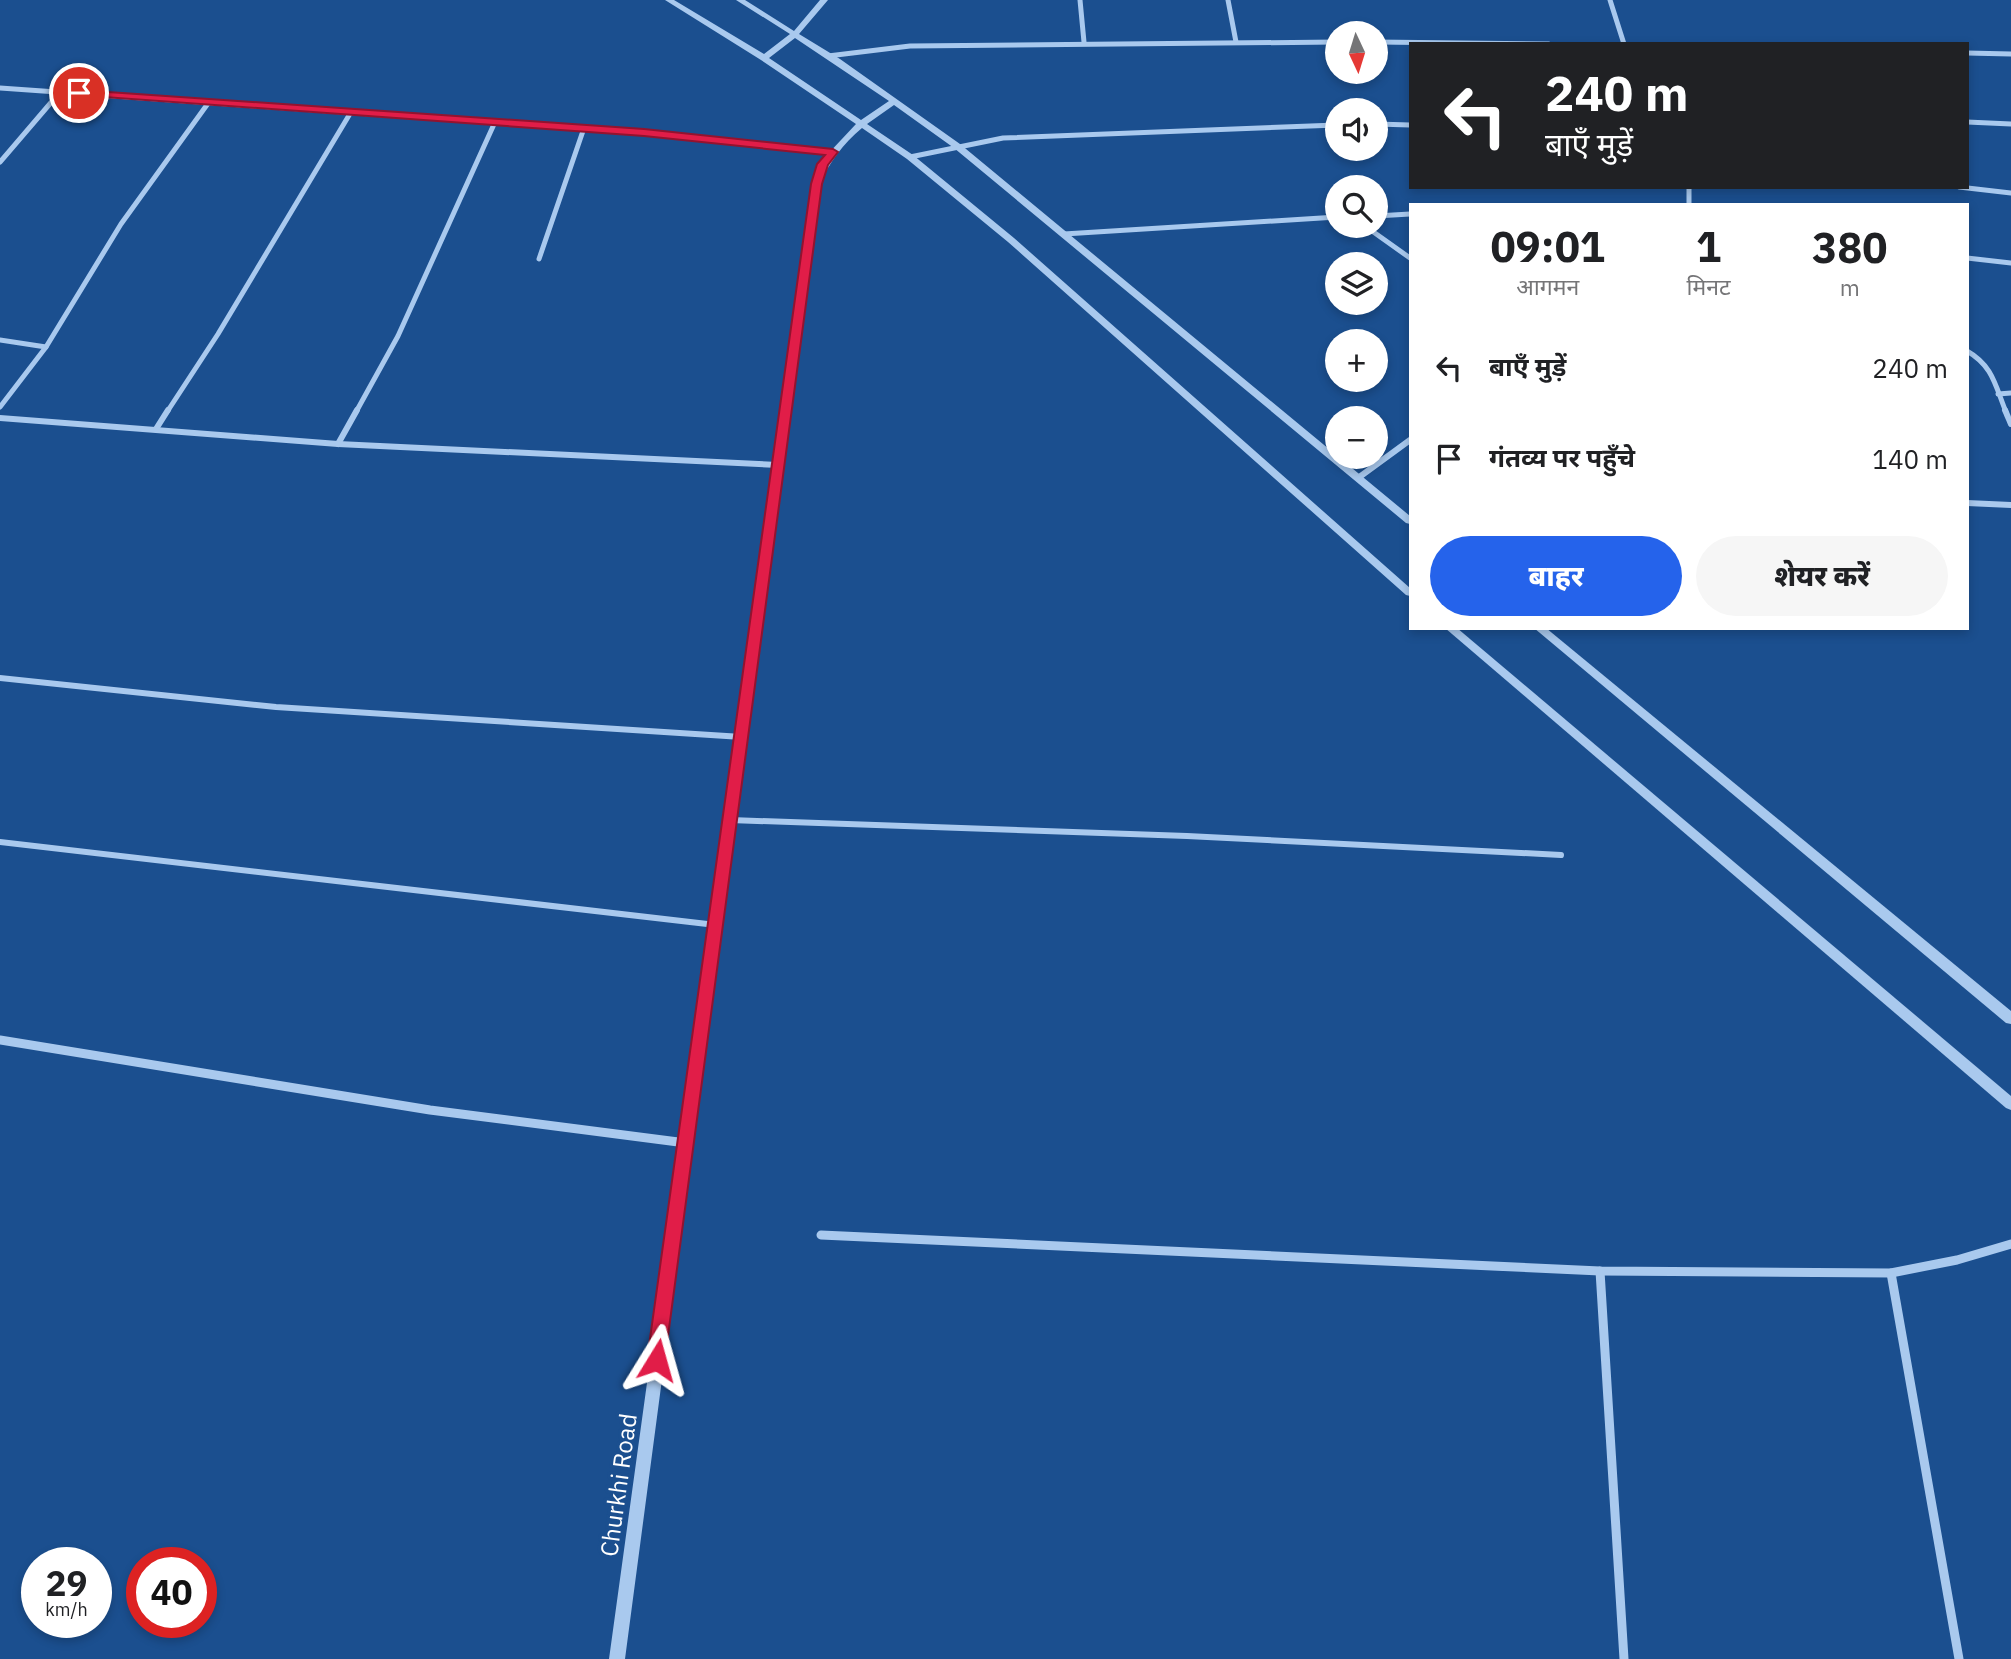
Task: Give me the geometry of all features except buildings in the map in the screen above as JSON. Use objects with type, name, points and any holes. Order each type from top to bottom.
[{"type":"street","points":[[669,0],[764,58],[910,158],[1012,240],[1409,592]]},
{"type":"street","points":[[740,0],[895,101],[957,146],[1409,520]]},
{"type":"street","points":[[764,58],[795,34],[824,0]]},
{"type":"street","points":[[1080,0],[1084,42]]},
{"type":"street","points":[[1228,0],[1236,42]]},
{"type":"street","points":[[1611,0],[1623,42]]},
{"type":"street","points":[[828,56],[910,46],[1084,42],[1325,42]]},
{"type":"street","points":[[1388,42],[1409,42]]},
{"type":"street","points":[[1969,53],[2011,54]]},
{"type":"street","points":[[0,88],[584,128],[833,152]]},
{"type":"street","points":[[0,162],[60,92]]},
{"type":"street","name":"Churkhi Road","points":[[617,1659],[816,184],[823,164],[833,152],[861,123],[895,101]]},
{"type":"street","points":[[0,407],[46,347],[127,214],[209,102]]},
{"type":"street","points":[[156,429],[218,334],[351,112]]},
{"type":"street","points":[[338,444],[398,337],[495,122]]},
{"type":"street","points":[[1969,122],[2011,124]]},
{"type":"street","points":[[1388,124],[1409,125]]},
{"type":"street","points":[[910,158],[1003,138],[1325,125]]},
{"type":"street","points":[[539,259],[584,128]]},
{"type":"street","points":[[1969,188],[2011,193]]},
{"type":"street","points":[[1388,216],[1409,215]]},
{"type":"street","points":[[1064,234],[1325,218]]},
{"type":"street","points":[[1382,238],[1409,257]]},
{"type":"street","points":[[1969,258],[2011,263]]},
{"type":"street","points":[[0,340],[46,347]]},
{"type":"street","points":[[1969,352],[1982,360],[1989,369],[2011,424]]},
{"type":"street","points":[[1998,394],[2011,393]]},
{"type":"street","points":[[0,418],[338,444],[778,466]]},
{"type":"street","points":[[1358,478],[1409,441]]},
{"type":"street","points":[[1969,503],[2011,505]]},
{"type":"street","points":[[1452,630],[2011,1104]]},
{"type":"street","points":[[1541,630],[2011,1019]]},
{"type":"street","points":[[0,678],[289,708],[742,737]]},
{"type":"street","points":[[730,820],[1187,836],[1561,855]]},
{"type":"street","points":[[0,842],[716,925]]},
{"type":"street","points":[[0,1040],[430,1110],[687,1143]]},
{"type":"street","points":[[821,1235],[1600,1271],[1891,1273],[1957,1260],[2011,1244]]},
{"type":"street","points":[[1600,1271],[1624,1659]]},
{"type":"street","points":[[1891,1273],[1959,1659]]},
{"type":"route","points":[[79,93],[644,133],[833,152],[823,164],[816,184],[657,1360]]}]
